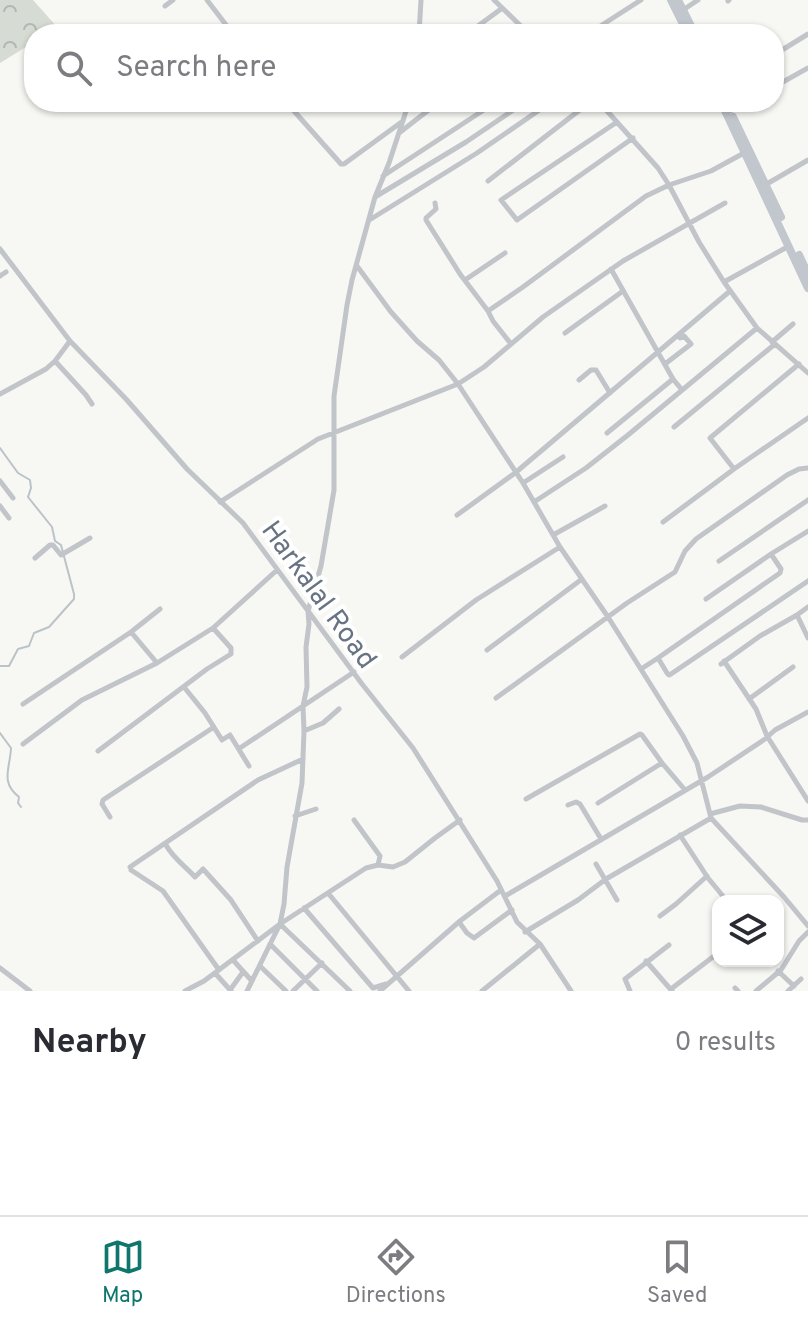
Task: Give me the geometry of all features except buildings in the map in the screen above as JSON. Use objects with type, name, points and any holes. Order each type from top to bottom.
[{"type":"main road","points":[[671,0],[685,24]]},
{"type":"main road","points":[[678,0],[686,24]]},
{"type":"main road","points":[[729,112],[744,153],[807,280]]},
{"type":"main road","points":[[729,112],[807,280]]},
{"type":"street","points":[[165,6],[173,0]]},
{"type":"street","points":[[207,0],[225,24]]},
{"type":"street","points":[[420,24],[421,0]]},
{"type":"street","points":[[494,0],[517,24]]},
{"type":"street","points":[[604,24],[641,0]]},
{"type":"street","points":[[683,10],[698,0]]},
{"type":"street","points":[[481,24],[501,9]]},
{"type":"street","points":[[784,49],[808,34]]},
{"type":"street","points":[[784,81],[808,68]]},
{"type":"street","points":[[295,112],[341,164],[403,121]]},
{"type":"street","points":[[247,991],[280,924],[302,783],[308,611],[321,566],[334,490],[334,396],[347,305],[375,197],[406,112]]},
{"type":"street","points":[[399,133],[426,112]]},
{"type":"street","points":[[383,176],[481,112]]},
{"type":"street","points":[[375,197],[510,112]]},
{"type":"street","points":[[369,220],[536,112]]},
{"type":"street","points":[[488,181],[577,112]]},
{"type":"street","points":[[608,112],[658,168],[724,282],[757,328],[808,373]]},
{"type":"street","points":[[617,122],[501,200],[517,220],[633,138]]},
{"type":"street","points":[[488,311],[629,207],[669,185],[711,171],[744,153]]},
{"type":"street","points":[[763,186],[807,164]]},
{"type":"street","points":[[435,203],[436,209],[426,220],[511,344]]},
{"type":"street","points":[[220,502],[318,439],[458,384],[484,367],[543,317],[611,269],[725,203]]},
{"type":"street","points":[[724,282],[789,246]]},
{"type":"street","name":"Harkalal Road","points":[[0,249],[70,341],[187,469],[243,523],[413,748],[460,820],[517,922],[540,944],[571,991]]},
{"type":"street","points":[[465,280],[505,253]]},
{"type":"street","points":[[357,265],[397,320],[439,360],[458,384],[523,483],[560,547],[683,736],[697,763],[711,816],[807,926],[778,971],[756,991]]},
{"type":"street","points":[[611,269],[682,390]]},
{"type":"street","points":[[565,333],[623,291]]},
{"type":"street","points":[[457,515],[515,473],[730,291]]},
{"type":"street","points":[[674,427],[793,324]]},
{"type":"street","points":[[534,502],[586,468],[757,328]]},
{"type":"street","points":[[665,364],[691,344],[684,336],[680,338]]},
{"type":"street","points":[[0,394],[34,377],[55,361],[70,341]]},
{"type":"street","points":[[55,361],[92,404]]},
{"type":"street","points":[[734,469],[710,438],[799,364]]},
{"type":"street","points":[[579,380],[591,370],[596,370],[610,393]]},
{"type":"street","points":[[607,433],[673,379]]},
{"type":"street","points":[[663,522],[808,418]]},
{"type":"street","points":[[523,483],[563,457]]},
{"type":"street","points":[[496,698],[675,572],[685,551],[696,539],[787,475],[808,468]]},
{"type":"street","points":[[0,481],[13,498]]},
{"type":"street","points":[[719,561],[808,500]]},
{"type":"street","points":[[0,506],[9,518]]},
{"type":"street","points":[[553,535],[605,506]]},
{"type":"street","points":[[706,599],[808,531]]},
{"type":"street","points":[[35,558],[50,545],[61,555],[90,538]]},
{"type":"street","points":[[402,657],[476,600],[560,547]]},
{"type":"street","points":[[641,669],[780,573],[781,569],[771,554]]},
{"type":"street","points":[[23,744],[82,700],[157,663],[213,628],[277,570]]},
{"type":"street","points":[[487,650],[582,579]]},
{"type":"street","points":[[658,658],[667,673],[671,674],[808,581]]},
{"type":"street","points":[[808,607],[722,663],[756,709],[767,736],[808,801]]},
{"type":"street","points":[[23,704],[160,609]]},
{"type":"street","points":[[797,615],[808,638]]},
{"type":"street","points":[[98,751],[231,654],[231,648],[213,628]]},
{"type":"street","points":[[131,632],[157,663]]},
{"type":"street","points":[[749,699],[793,667]]},
{"type":"street","points":[[240,748],[354,672]]},
{"type":"street","points":[[184,686],[222,740],[230,735],[249,766]]},
{"type":"street","points":[[304,731],[323,723],[339,709]]},
{"type":"street","points":[[380,991],[459,922],[503,893],[702,780],[808,712]]},
{"type":"street","points":[[110,817],[102,804],[103,800],[214,727]]},
{"type":"street","points":[[526,799],[640,734],[685,790]]},
{"type":"street","points":[[243,972],[230,990],[163,891],[130,868],[258,780],[303,759]]},
{"type":"street","points":[[598,803],[662,763]]},
{"type":"street","points":[[568,805],[580,804],[601,839]]},
{"type":"street","points":[[525,932],[711,816],[740,806],[761,807],[808,820]]},
{"type":"street","points":[[295,816],[316,809]]},
{"type":"street","points":[[354,820],[380,856],[378,865]]},
{"type":"street","points":[[185,991],[366,868],[378,865],[393,867],[405,862],[460,820]]},
{"type":"street","points":[[680,835],[722,895]]},
{"type":"street","points":[[166,845],[172,856],[195,877],[203,869],[231,900],[258,941]]},
{"type":"street","points":[[596,864],[617,900]]},
{"type":"street","points":[[660,916],[707,876]]},
{"type":"street","points":[[328,893],[409,991]]},
{"type":"street","points":[[304,908],[373,988],[387,984]]},
{"type":"street","points":[[459,922],[474,938],[512,910]]},
{"type":"street","points":[[280,924],[350,991]]},
{"type":"street","points":[[270,944],[317,991]]},
{"type":"street","points":[[482,991],[540,944]]},
{"type":"street","points":[[630,991],[625,979],[669,945]]},
{"type":"street","points":[[646,961],[672,990],[712,958]]},
{"type":"street","points":[[233,960],[251,980]]},
{"type":"street","points":[[293,991],[322,963]]},
{"type":"street","points":[[261,967],[286,991]]},
{"type":"street","points":[[0,968],[30,991]]},
{"type":"street","points":[[778,971],[794,986]]},
{"type":"street","points":[[788,991],[801,979]]},
{"type":"green space","points":[[0,0],[33,0],[54,24],[24,24],[24,48],[0,63]]},
{"type":"waterway","points":[[0,448],[18,473],[30,480],[28,497],[52,527],[55,541],[61,545],[74,594],[74,599],[49,627],[34,633],[29,646],[18,649],[9,666],[0,666]]},
{"type":"waterway","points":[[0,733],[11,748],[8,780],[19,797],[21,807]]}]
